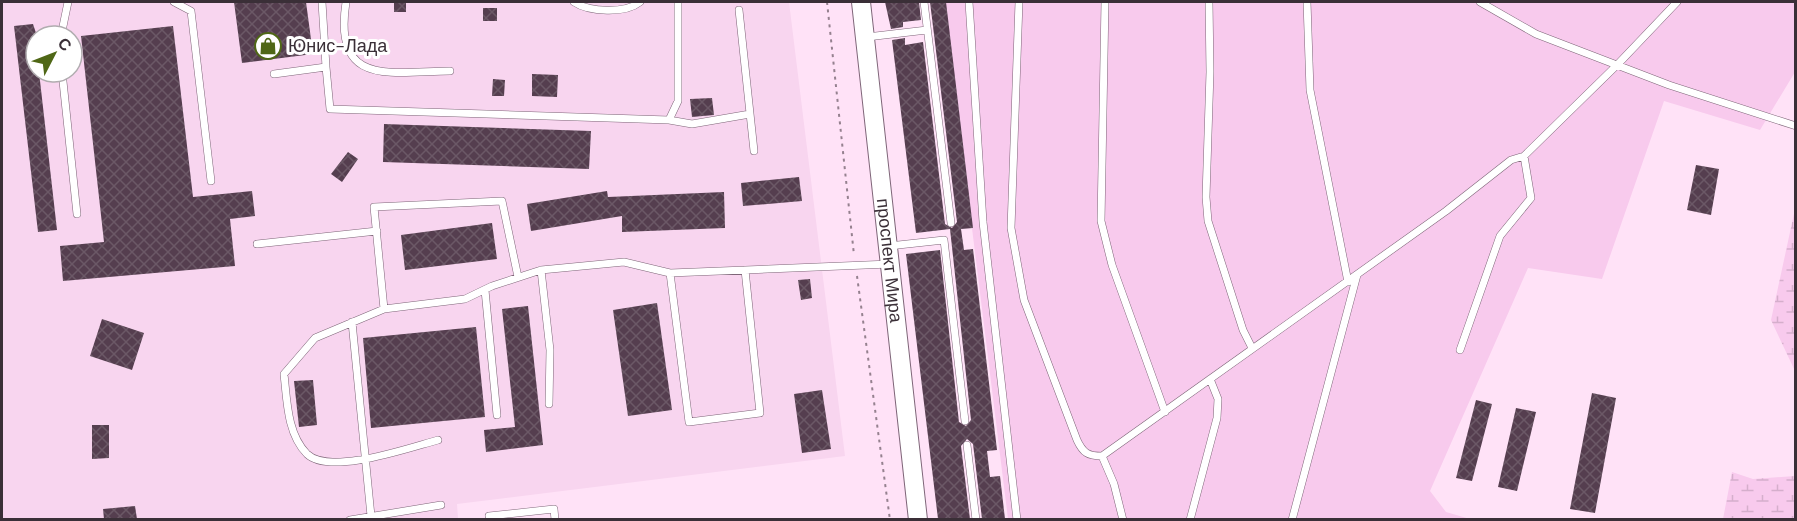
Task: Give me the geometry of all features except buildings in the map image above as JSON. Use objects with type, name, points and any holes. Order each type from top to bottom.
[{"type":"street","name":"проспект Мира","points":[[861,2],[918,519]]},
{"type":"lane","points":[[63,24],[68,2]]},
{"type":"lane","points":[[174,2],[191,11],[211,181]]},
{"type":"lane","points":[[322,2],[330,109],[669,120],[692,124],[750,114]]},
{"type":"lane","points":[[346,2],[345,41],[350,57],[366,69],[384,72],[450,71]]},
{"type":"lane","points":[[574,2],[582,7],[609,10],[640,2]]},
{"type":"lane","points":[[669,120],[678,101],[678,2]]},
{"type":"lane","points":[[924,2],[951,223]]},
{"type":"lane","points":[[969,2],[983,222],[1017,519]]},
{"type":"lane","points":[[1018,2],[1011,228],[1024,300],[1080,446],[1083,452],[1091,456],[1102,456],[1348,282],[1446,211],[1511,160],[1524,156],[1618,64],[1677,2]]},
{"type":"lane","points":[[1105,2],[1101,221],[1112,265],[1165,412]]},
{"type":"lane","points":[[1209,2],[1210,72],[1206,197],[1208,222],[1242,330],[1252,348]]},
{"type":"lane","points":[[1307,2],[1310,90],[1348,282]]},
{"type":"lane","points":[[1483,2],[1536,34],[1669,85],[1796,126]]},
{"type":"lane","points":[[739,10],[754,151]]},
{"type":"lane","points":[[865,38],[927,30]]},
{"type":"lane","points":[[274,74],[326,67]]},
{"type":"lane","points":[[63,84],[77,214]]},
{"type":"lane","points":[[1460,350],[1500,236],[1531,198],[1524,156]]},
{"type":"lane","points":[[384,309],[374,207],[502,201],[518,277]]},
{"type":"lane","points":[[257,244],[377,231]]},
{"type":"lane","points":[[438,440],[366,459],[325,462],[308,455],[294,433],[284,374],[315,338],[384,309],[465,299],[541,270],[624,262],[670,273],[744,270],[889,255],[944,240],[966,421]]},
{"type":"lane","points":[[541,270],[550,350],[549,404]]},
{"type":"lane","points":[[670,273],[689,422],[760,413],[744,270]]},
{"type":"lane","points":[[1292,519],[1357,275]]},
{"type":"lane","points":[[485,290],[497,415]]},
{"type":"lane","points":[[352,322],[371,516]]},
{"type":"lane","points":[[1190,519],[1217,418],[1218,399],[1210,379]]},
{"type":"lane","points":[[968,444],[976,519]]},
{"type":"lane","points":[[1102,456],[1114,484],[1123,519]]},
{"type":"lane","points":[[350,519],[441,505]]},
{"type":"lane","points":[[490,519],[489,516],[554,509],[555,519]]},
{"type":"shaded area","points":[[2,2],[789,2],[845,456],[457,504],[458,519],[2,519]]},
{"type":"green space","points":[[944,2],[1795,2],[1795,72],[1760,130],[1664,101],[1602,279],[1528,268],[1430,491],[1446,512],[1470,519],[1008,519]]},
{"type":"green space","points":[[1795,209],[1796,371],[1771,320]]},
{"type":"green space","points":[[1732,472],[1753,479],[1795,476],[1795,519],[1723,519]]},
{"type":"place","name":"Юнис-Лада","points":[[268,46]]}]
